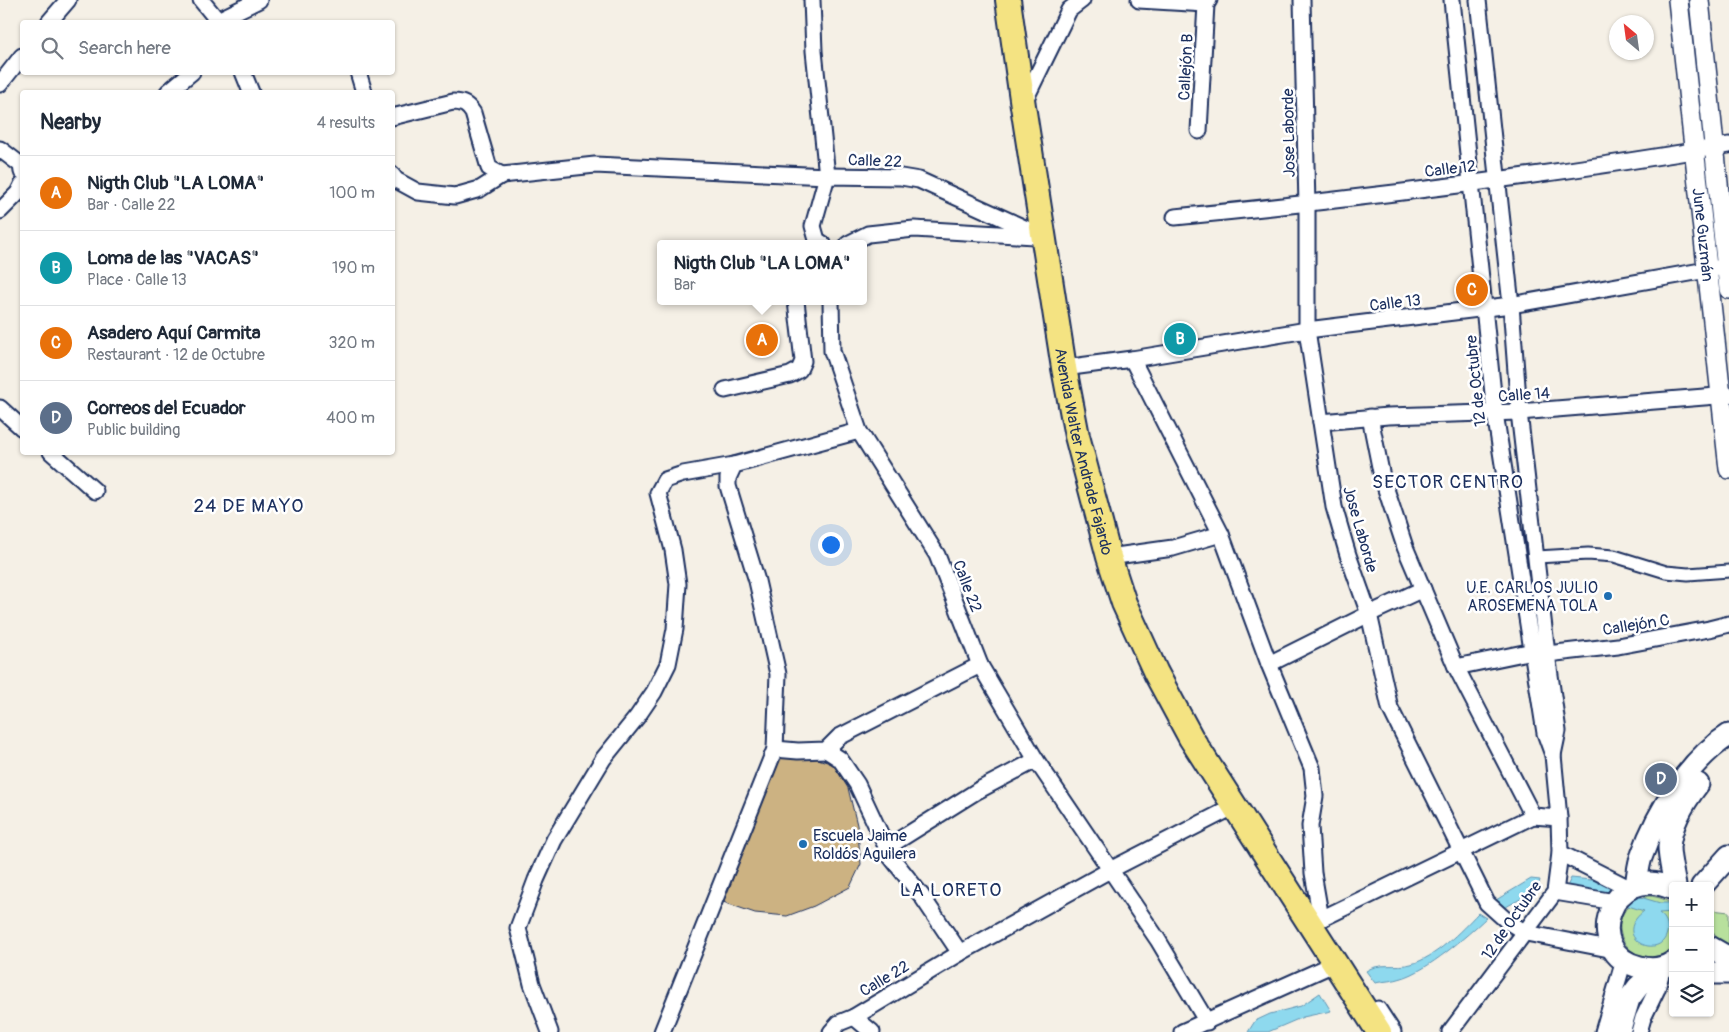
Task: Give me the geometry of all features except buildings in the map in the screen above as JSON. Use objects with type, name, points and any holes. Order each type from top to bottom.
[{"type":"main road","name":"Avenida Walter Andrade Fajardo","points":[[1008,0],[1042,236],[1077,436],[1109,557],[1124,603],[1156,673],[1191,738],[1233,807],[1379,1032]]},
{"type":"main road","points":[[1667,965],[1647,969],[1624,959],[1608,937],[1609,913],[1626,892],[1641,856],[1669,800],[1716,743],[1729,734]]},
{"type":"main road","points":[[1673,882],[1669,848],[1675,820],[1687,798],[1724,750],[1729,739]]},
{"type":"main road","points":[[1706,882],[1729,856]]},
{"type":"main road","points":[[1626,892],[1649,883],[1663,884],[1669,887]]},
{"type":"main road","points":[[1714,949],[1729,958]]},
{"type":"main road","points":[[1624,959],[1627,1006]]},
{"type":"main road","points":[[1619,1032],[1629,999],[1638,987],[1667,965]]},
{"type":"main road","points":[[1714,973],[1729,973]]},
{"type":"street","points":[[51,20],[68,0]]},
{"type":"street","points":[[201,0],[218,20]]},
{"type":"street","points":[[221,20],[259,0]]},
{"type":"street","points":[[395,179],[418,192],[455,196],[480,189],[502,175],[595,165],[827,176],[814,51],[812,0]]},
{"type":"street","points":[[1023,106],[1070,10],[1082,0]]},
{"type":"street","points":[[1139,0],[1208,2]]},
{"type":"street","name":"Jose Laborde","points":[[1302,0],[1307,204],[1307,330],[1334,507],[1369,614],[1390,708],[1487,902],[1507,921],[1526,933],[1624,959]]},
{"type":"street","name":"12 de Octubre","points":[[1450,1032],[1555,892],[1560,854],[1559,818],[1553,754],[1558,731],[1540,652],[1495,413],[1452,0]]},
{"type":"street","name":"12 de Octubre","points":[[1478,0],[1511,306],[1519,412],[1537,557],[1540,652]]},
{"type":"street","name":"June Guzmán","points":[[1678,0],[1707,270],[1725,395],[1729,469]]},
{"type":"street","name":"June Guzmán","points":[[1698,0],[1721,146],[1729,290]]},
{"type":"street","name":"Callejón B","points":[[1199,131],[1208,2]]},
{"type":"street","points":[[0,84],[20,59]]},
{"type":"street","points":[[170,90],[188,75]]},
{"type":"street","points":[[244,75],[250,90]]},
{"type":"street","points":[[359,75],[363,90]]},
{"type":"street","points":[[395,116],[453,102],[460,102],[468,106],[473,113],[490,168],[502,175]]},
{"type":"street","name":"Calle 12","points":[[1175,217],[1307,204],[1498,180],[1721,146]]},
{"type":"street","points":[[0,148],[20,165]]},
{"type":"street","name":"Calle 22","points":[[817,240],[813,226],[827,176],[901,177],[919,180],[1042,236]]},
{"type":"street","points":[[0,211],[20,189]]},
{"type":"street","points":[[856,240],[868,234],[914,229],[1042,236]]},
{"type":"street","name":"Calle 13","points":[[1064,368],[1132,360],[1307,330],[1511,306],[1728,267]]},
{"type":"street","points":[[725,390],[790,376],[799,370],[803,361],[796,305]]},
{"type":"street","name":"Calle 22","points":[[831,305],[832,351],[859,431],[938,555],[980,664],[1036,760],[1110,870]]},
{"type":"street","points":[[1132,360],[1221,534],[1269,664],[1312,768],[1315,796],[1310,826],[1313,873],[1321,919],[1533,816],[1559,818]]},
{"type":"street","name":"Calle 14","points":[[1320,422],[1519,412],[1725,395]]},
{"type":"street","points":[[0,408],[20,426]]},
{"type":"street","points":[[1370,418],[1382,477],[1405,547],[1456,667],[1533,816]]},
{"type":"street","points":[[550,1032],[532,984],[518,928],[536,880],[554,840],[603,759],[637,718],[654,692],[668,664],[675,629],[678,584],[673,550],[658,493],[665,480],[683,474],[734,465],[859,431]]},
{"type":"street","points":[[54,455],[96,491]]},
{"type":"street","points":[[662,1032],[775,749],[778,674],[757,581],[728,486],[728,478],[734,465]]},
{"type":"street","points":[[1109,557],[1173,548],[1221,534]]},
{"type":"street","points":[[1537,557],[1588,554],[1614,556],[1666,572],[1688,574],[1729,571]]},
{"type":"street","points":[[1269,664],[1423,589]]},
{"type":"street","name":"Callejón C","points":[[1456,667],[1540,652],[1618,646],[1709,630],[1729,624]]},
{"type":"street","points":[[826,750],[839,737],[980,664]]},
{"type":"street","points":[[775,749],[798,751],[826,750],[840,759],[857,784],[891,857],[921,895],[960,953]]},
{"type":"street","points":[[886,848],[976,791],[1036,760]]},
{"type":"street","name":"Calle 22","points":[[872,1032],[854,1017],[960,953],[1110,870],[1233,807]]},
{"type":"street","points":[[1560,854],[1626,892]]},
{"type":"street","name":"Avenida Walter Andrade Fajardo","points":[[1270,864],[1321,919],[1393,1032]]},
{"type":"street","name":"Avenida Walter Andrade Fajardo","points":[[1270,864],[1301,929],[1368,1032]]},
{"type":"street","points":[[1110,870],[1158,940],[1207,1022]]},
{"type":"street","points":[[1555,892],[1626,892]]},
{"type":"street","points":[[1603,1032],[1624,959]]},
{"type":"street","points":[[1639,1032],[1643,1018],[1667,965]]},
{"type":"street","points":[[1182,1032],[1326,967]]},
{"type":"street","points":[[831,1032],[839,1023],[854,1017]]},
{"type":"green space","points":[[1649,896],[1669,903],[1669,950],[1657,956],[1643,956],[1631,950],[1623,940],[1620,928],[1623,915],[1632,904]]},
{"type":"green space","points":[[1714,910],[1729,912],[1729,945],[1715,936]]},
{"type":"water","points":[[1571,878],[1602,881],[1630,894],[1660,903],[1669,903],[1669,912],[1659,913],[1667,924],[1667,933],[1663,941],[1656,946],[1647,946],[1640,943],[1634,937],[1632,930],[1635,921],[1644,911],[1622,904],[1564,893]]},
{"type":"water","points":[[1531,879],[1540,880],[1537,890],[1504,908],[1496,900]]},
{"type":"water","points":[[1478,913],[1486,918],[1435,961],[1412,974],[1399,979],[1375,983],[1366,971],[1376,967],[1405,965],[1420,961],[1447,943]]},
{"type":"water","points":[[1320,993],[1331,1011],[1303,1017],[1268,1032],[1248,1032],[1255,1021],[1270,1014],[1301,1006]]},
{"type":"place","name":"Asadero Aquí Carmita","points":[[1472,290]]},
{"type":"place","name":"Loma de las \"VACAS\"","points":[[1180,339]]},
{"type":"place","name":"Nigth Club \"LA LOMA\"","points":[[762,340]]},
{"type":"place","name":"U.E. CARLOS JULIO AROSEMENA TOLA","points":[[1608,596]]},
{"type":"place","name":"Correos del Ecuador","points":[[1661,779]]},
{"type":"place","name":"Escuela Jaime Roldós Aguilera","points":[[803,844]]},
{"type":"district","name":"SECTOR CENTRO","points":[[1448,481]]},
{"type":"district","name":"24 DE MAYO","points":[[249,505]]},
{"type":"district","name":"LA LORETO","points":[[951,889]]}]
